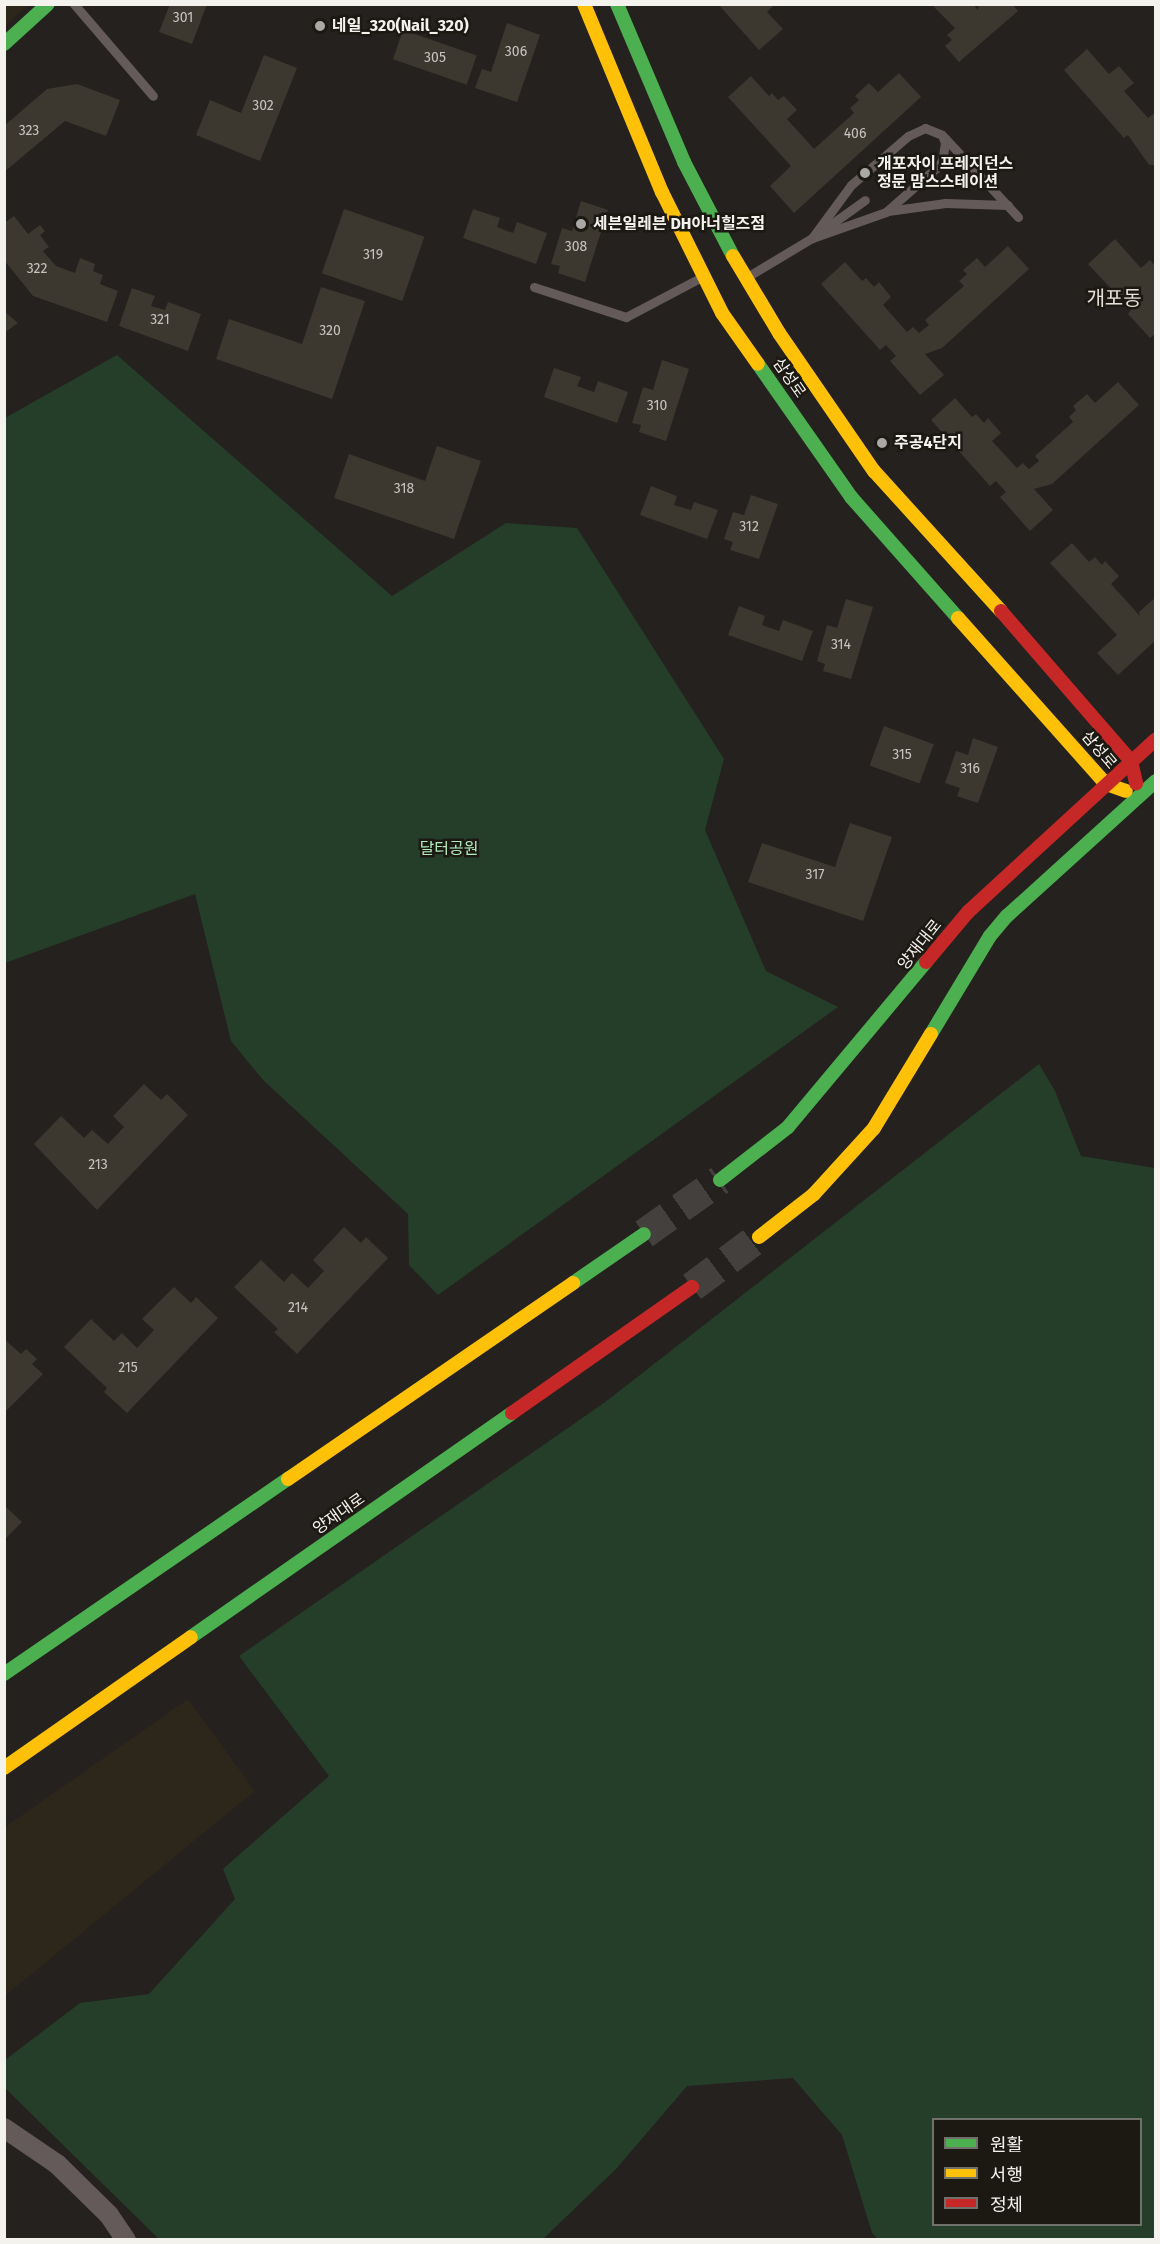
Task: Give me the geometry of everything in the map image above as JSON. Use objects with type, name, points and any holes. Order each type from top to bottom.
[{"type":"main road","points":[[4,44],[48,4]]},
{"type":"main road","name":"삼성로","points":[[584,4],[662,192],[722,313],[851,497],[1106,784],[1139,796]]},
{"type":"main road","name":"삼성로","points":[[617,4],[684,162],[745,279],[874,471],[935,535],[1131,761],[1139,796]]},
{"type":"main road","name":"양재대로","points":[[720,1180],[788,1127],[968,912],[1155,739]]},
{"type":"main road","points":[[759,1238],[814,1194],[874,1128],[990,936],[1007,916],[1155,781]]},
{"type":"main road","points":[[4,1674],[644,1234]]},
{"type":"main road","name":"양재대로","points":[[4,1768],[692,1287]]},
{"type":"street","points":[[4,2128],[57,2164],[109,2215],[126,2240]]},
{"type":"lane","points":[[74,4],[153,96]]},
{"type":"lane","points":[[812,238],[851,185],[908,136],[925,128],[942,135],[1018,217]]},
{"type":"lane","points":[[886,212],[942,161],[945,144],[942,135]]},
{"type":"lane","points":[[745,279],[812,238],[865,200]]},
{"type":"lane","points":[[812,238],[886,212],[945,203],[1008,205]]},
{"type":"lane","points":[[534,287],[626,317],[704,276]]},
{"type":"shaded area","points":[[5,5],[29,5],[5,26]]},
{"type":"shaded area","points":[[188,1699],[255,1791],[5,1996],[5,1827]]},
{"type":"green space","name":"달터공원","points":[[117,355],[392,596],[506,523],[577,528],[724,759],[705,830],[766,971],[838,1007],[438,1295],[409,1265],[408,1214],[263,1080],[231,1041],[195,894],[5,963],[5,418]]},
{"type":"green space","points":[[1039,1064],[1055,1091],[1081,1156],[1155,1168],[1155,2239],[878,2239],[872,2233],[842,2135],[793,2078],[687,2086],[616,2169],[543,2239],[159,2239],[5,2088],[5,2060],[80,2003],[149,1994],[235,1899],[223,1869],[329,1776],[239,1656],[604,1403]]},
{"type":"building","points":[[170,4],[207,4],[192,44],[159,32]]},
{"type":"building","points":[[718,4],[775,4],[767,12],[783,29],[759,50]]},
{"type":"building","points":[[931,4],[973,4],[978,10],[979,4],[1012,4],[1018,11],[959,62],[945,46],[952,40],[947,35],[955,28]]},
{"type":"building","points":[[507,23],[540,35],[517,102],[475,88],[482,69],[491,72]]},
{"type":"building","points":[[403,30],[477,55],[467,85],[393,59]]},
{"type":"building","points":[[1087,49],[1109,74],[1119,66],[1134,83],[1124,91],[1148,118],[1156,112],[1156,165],[1149,165],[1128,135],[1124,138],[1064,70]]},
{"type":"building","points":[[264,55],[297,68],[260,161],[196,135],[210,100],[241,113]]},
{"type":"building","points":[[899,73],[921,97],[794,213],[770,186],[791,166],[728,97],[751,76],[769,96],[772,93],[778,100],[784,96],[797,110],[787,119],[814,149],[854,113],[850,108],[859,100],[855,96],[869,83],[878,92]]},
{"type":"building","points":[[77,84],[120,100],[106,136],[65,121],[4,172],[4,126],[47,89]]},
{"type":"building","points":[[581,201],[608,210],[585,282],[558,273],[560,266],[551,264],[562,228],[572,231]]},
{"type":"building","points":[[344,209],[424,237],[402,301],[322,273]]},
{"type":"building","points":[[473,209],[500,218],[497,227],[513,233],[517,222],[547,233],[536,264],[463,238]]},
{"type":"building","points":[[14,216],[28,234],[40,225],[45,231],[40,235],[49,247],[43,251],[56,266],[75,273],[80,258],[95,264],[93,271],[103,275],[100,284],[118,291],[107,322],[33,296],[4,260],[4,223]]},
{"type":"building","points":[[1115,239],[1141,268],[1150,260],[1156,267],[1156,333],[1150,338],[1128,314],[1131,310],[1088,264]]},
{"type":"building","points":[[1008,246],[1029,269],[942,348],[925,354],[944,375],[920,395],[890,361],[896,356],[886,345],[880,350],[821,284],[845,262],[862,281],[866,278],[874,287],[879,282],[891,297],[883,305],[907,332],[913,327],[919,333],[929,325],[925,320],[964,286],[959,281],[967,274],[963,270],[977,258],[985,267]]},
{"type":"building","points":[[321,287],[365,301],[332,399],[216,359],[229,319],[302,344]]},
{"type":"building","points":[[132,288],[155,296],[151,306],[165,310],[168,302],[201,314],[188,351],[119,326]]},
{"type":"building","points":[[4,311],[18,323],[4,333]]},
{"type":"building","points":[[662,360],[689,369],[666,441],[639,432],[641,425],[632,423],[643,387],[653,390]]},
{"type":"building","points":[[554,368],[581,377],[577,386],[594,392],[598,381],[628,392],[617,423],[544,397]]},
{"type":"building","points":[[1118,382],[1139,405],[1052,484],[1034,489],[1053,510],[1030,531],[1000,497],[1006,492],[996,481],[990,486],[931,420],[955,398],[972,417],[976,414],[984,423],[988,418],[1001,433],[992,441],[1017,468],[1023,463],[1029,469],[1039,461],[1035,456],[1073,422],[1069,417],[1076,410],[1073,406],[1087,394],[1095,403]]},
{"type":"building","points":[[437,446],[481,461],[454,539],[334,498],[349,454],[425,481]]},
{"type":"building","points":[[651,486],[677,496],[674,505],[691,510],[694,502],[718,510],[707,539],[640,515]]},
{"type":"building","points":[[751,495],[778,504],[759,559],[730,550],[733,542],[724,539],[733,512],[744,515]]},
{"type":"building","points":[[1072,543],[1089,562],[1095,557],[1102,565],[1105,561],[1119,576],[1111,584],[1140,616],[1139,612],[1156,597],[1156,640],[1118,675],[1097,653],[1117,635],[1050,563]]},
{"type":"building","points":[[846,599],[873,607],[851,679],[823,671],[825,664],[817,661],[827,625],[837,628]]},
{"type":"building","points":[[739,606],[765,616],[762,625],[779,631],[783,620],[813,631],[802,661],[728,635]]},
{"type":"building","points":[[884,726],[934,744],[919,784],[870,765]]},
{"type":"building","points":[[973,738],[998,747],[978,803],[957,796],[960,788],[945,783],[956,751],[968,755]]},
{"type":"building","points":[[850,823],[892,837],[863,921],[748,882],[762,843],[835,867]]},
{"type":"building","points":[[144,1084],[161,1100],[167,1094],[188,1115],[97,1210],[34,1144],[61,1116],[84,1138],[92,1130],[108,1144],[124,1127],[113,1116]]},
{"type":"building","points":[[344,1227],[361,1243],[366,1237],[388,1258],[297,1354],[274,1332],[278,1329],[234,1287],[261,1260],[284,1282],[292,1273],[308,1288],[324,1271],[313,1260]]},
{"type":"building","points":[[174,1287],[191,1303],[196,1297],[218,1318],[127,1413],[104,1392],[107,1388],[64,1347],[91,1319],[114,1341],[122,1333],[137,1348],[154,1330],[142,1319]]},
{"type":"building","points":[[4,1339],[21,1354],[26,1349],[37,1359],[32,1364],[43,1374],[4,1413]]},
{"type":"building","points":[[4,1505],[22,1522],[4,1540]]},
{"type":"tunnel","points":[[644,1234],[720,1180]]},
{"type":"tunnel","points":[[692,1287],[759,1237]]},
{"type":"traffic: fast","points":[[4,44],[48,4]]},
{"type":"traffic: fast","points":[[617,4],[684,162],[733,256]]},
{"type":"traffic: fast","points":[[758,364],[851,497],[958,618]]},
{"type":"traffic: fast","points":[[931,1034],[990,936],[1007,916],[1156,781]]},
{"type":"traffic: fast","points":[[720,1180],[788,1127],[926,962]]},
{"type":"traffic: fast","points":[[573,1283],[644,1234]]},
{"type":"traffic: fast","points":[[191,1637],[512,1413]]},
{"type":"traffic: fast","points":[[4,1674],[288,1479]]},
{"type":"traffic: slow","points":[[584,4],[662,192],[722,313],[758,364]]},
{"type":"traffic: slow","points":[[733,256],[779,333],[874,471],[1001,611]]},
{"type":"traffic: slow","points":[[958,618],[1106,784],[1126,791]]},
{"type":"traffic: slow","points":[[759,1237],[814,1194],[874,1128],[931,1034]]},
{"type":"traffic: slow","points":[[288,1479],[573,1283]]},
{"type":"traffic: slow","points":[[4,1768],[191,1637]]},
{"type":"traffic: jam","points":[[1001,611],[1131,761],[1136,783]]},
{"type":"traffic: jam","points":[[926,962],[968,912],[1156,739]]},
{"type":"traffic: jam","points":[[512,1413],[692,1287]]},
{"type":"place","name":"네일_320(Nail_320)","points":[[320,26]]},
{"type":"place","name":"개포자이 프레지던스 정문 맘스스테이션","points":[[865,173]]},
{"type":"place","name":"세븐일레븐 DH아너힐즈점","points":[[581,224]]},
{"type":"place","name":"주공4단지","points":[[882,443]]},
{"type":"district","name":"개포동","points":[[1114,298]]}]
